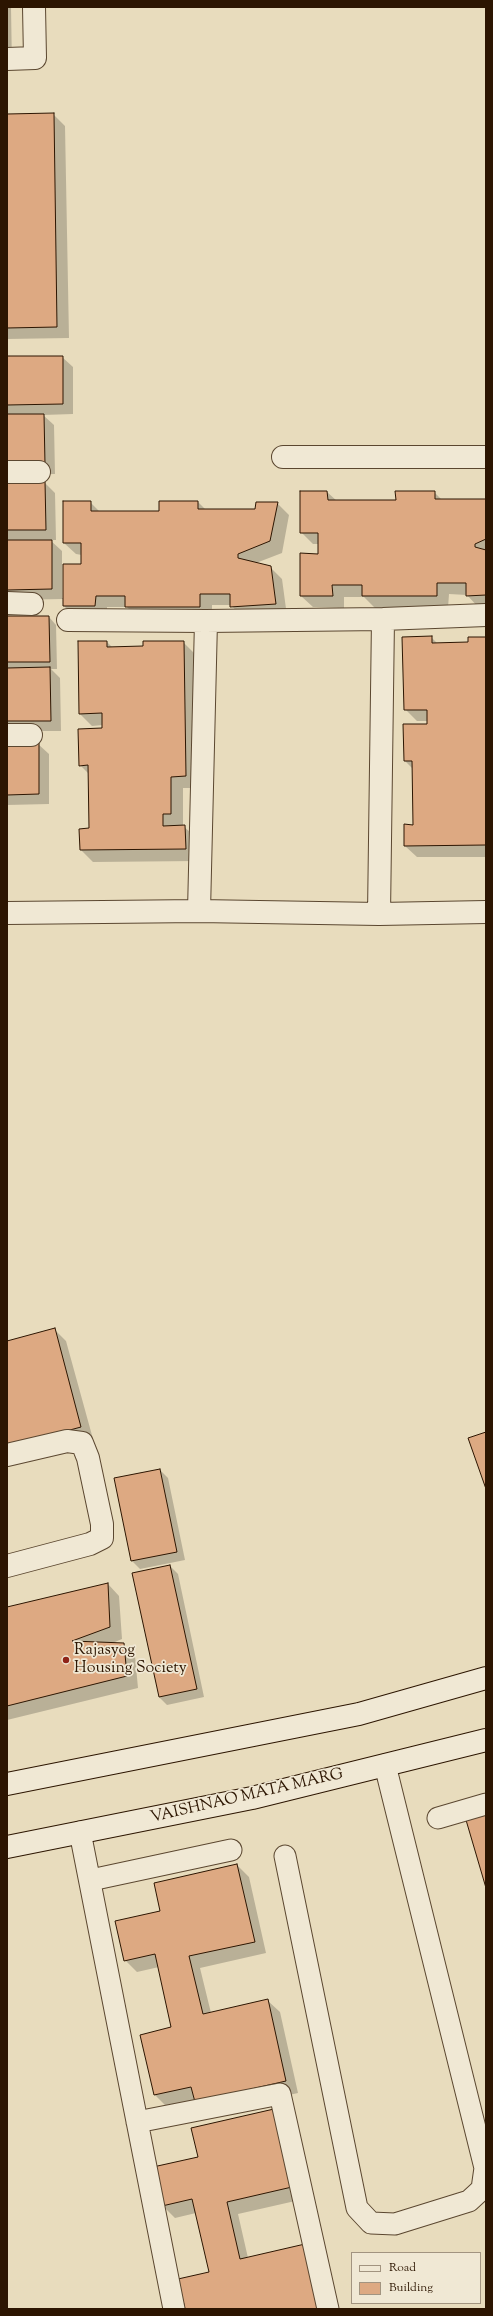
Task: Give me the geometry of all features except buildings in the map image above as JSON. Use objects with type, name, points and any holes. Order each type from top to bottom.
[{"type":"street","points":[[7,59],[35,58],[34,7]]},
{"type":"street","points":[[283,457],[486,457]]},
{"type":"street","points":[[7,472],[39,472]]},
{"type":"street","points":[[7,603],[32,604]]},
{"type":"street","points":[[68,620],[206,621],[383,619],[486,615]]},
{"type":"street","points":[[379,914],[383,619]]},
{"type":"street","points":[[199,911],[206,621]]},
{"type":"street","points":[[7,735],[31,735]]},
{"type":"street","points":[[7,913],[199,911],[379,914],[486,912]]},
{"type":"street","points":[[7,1455],[66,1441],[82,1442],[88,1458],[102,1524],[102,1538],[90,1544],[7,1566]]},
{"type":"street","points":[[7,1784],[359,1714],[486,1678]]},
{"type":"street","name":"VAISHNAO MATA MARG","points":[[7,1847],[252,1798],[486,1740]]},
{"type":"lane","points":[[285,1856],[356,2208],[371,2222],[395,2224],[469,2201],[482,2189],[485,2168],[385,1765]]},
{"type":"lane","points":[[438,1818],[486,1804]]},
{"type":"lane","points":[[80,1832],[91,1880],[104,1958],[174,2309]]},
{"type":"lane","points":[[91,1880],[231,1850]]},
{"type":"lane","points":[[137,2122],[280,2094],[328,2309]]},
{"type":"place","name":"Rajasyog Housing Society","points":[[66,1660]]}]
